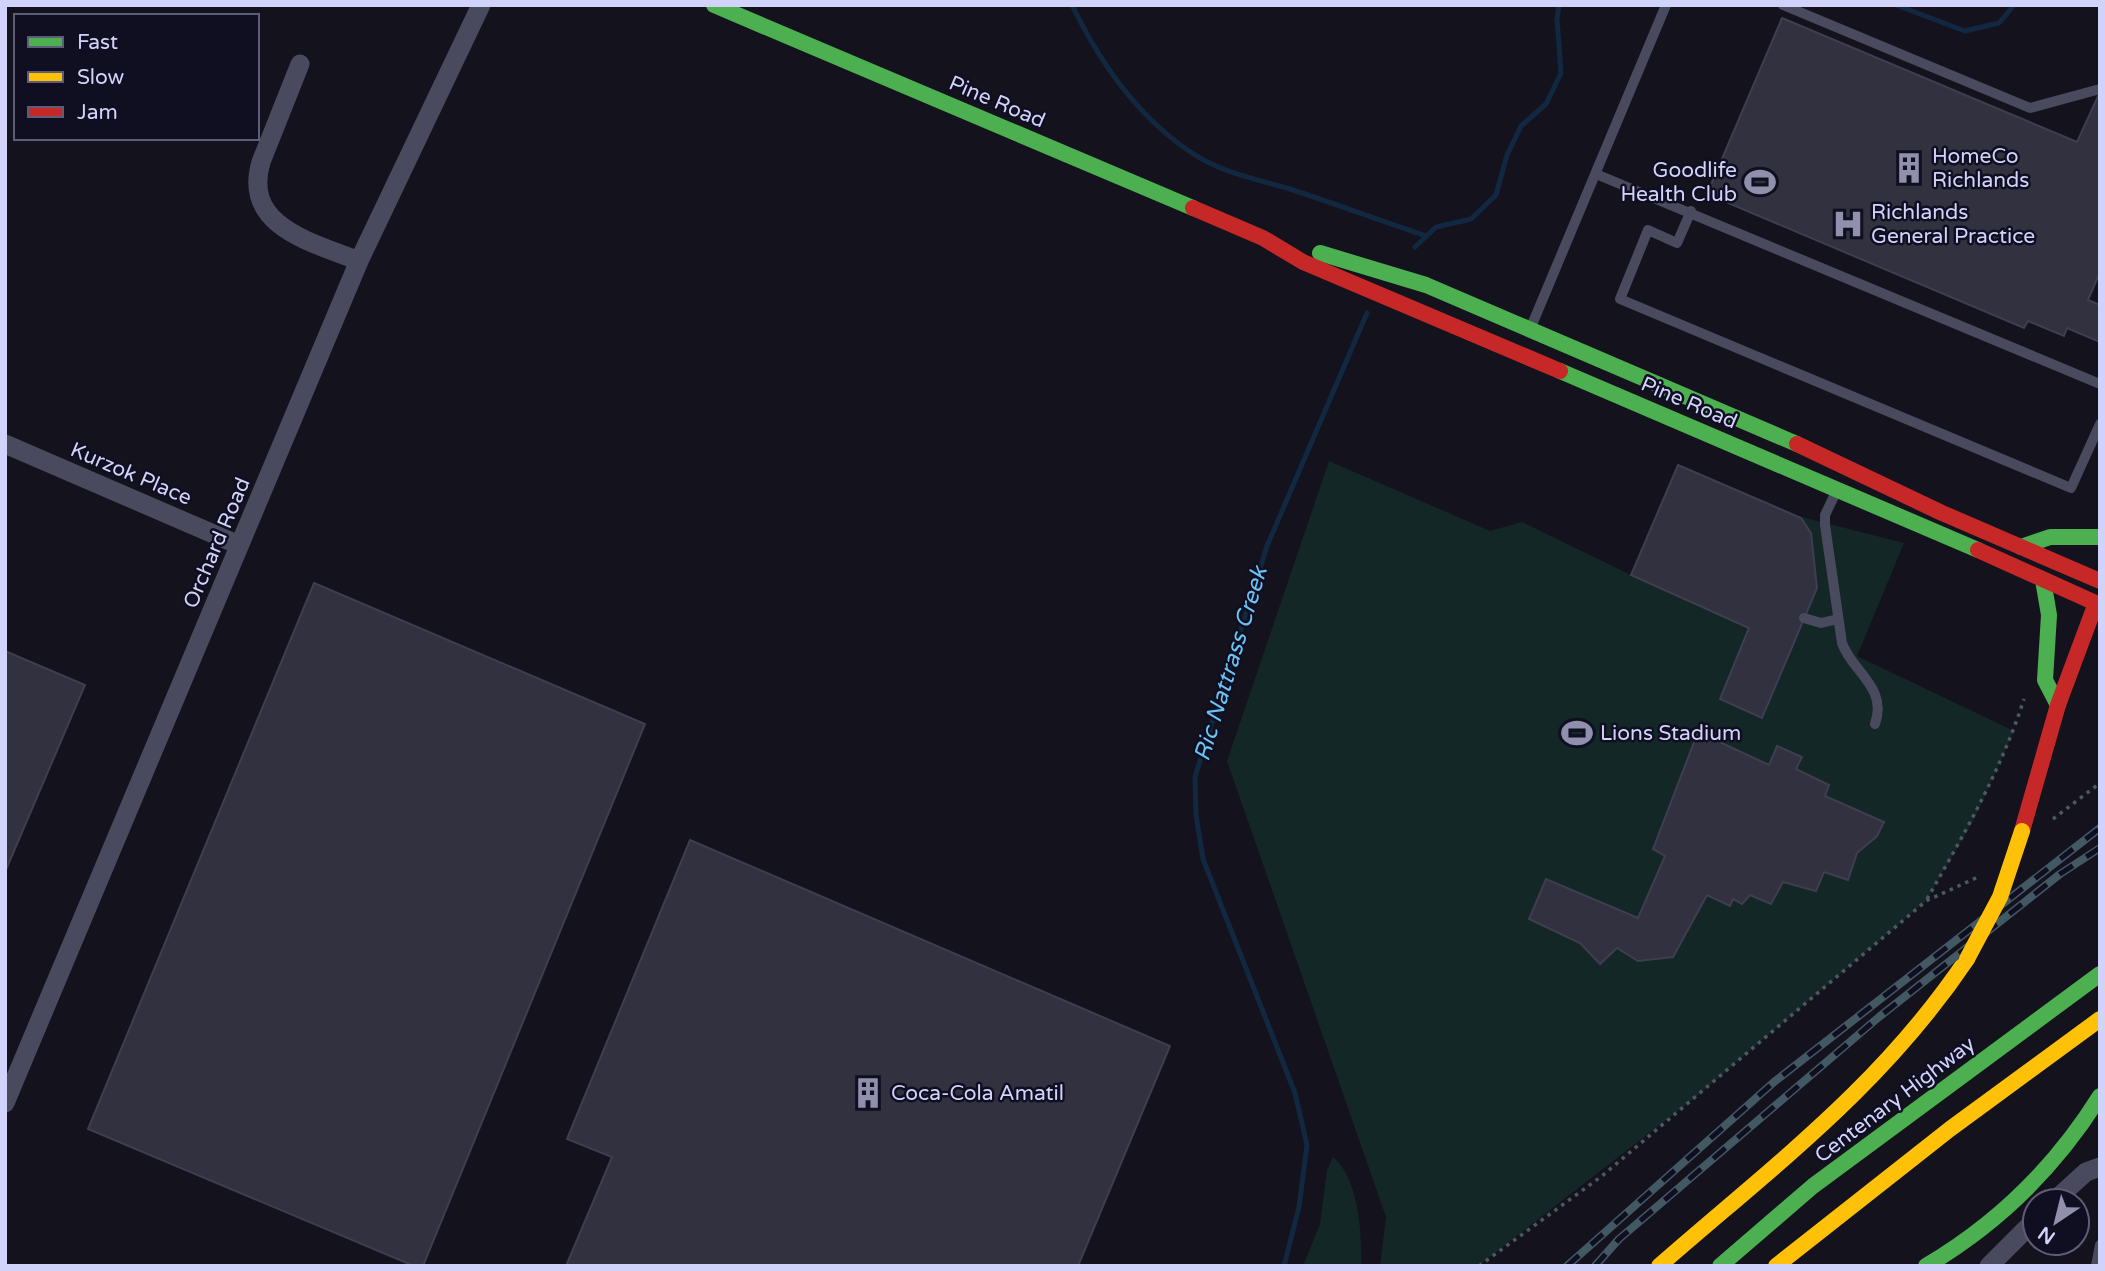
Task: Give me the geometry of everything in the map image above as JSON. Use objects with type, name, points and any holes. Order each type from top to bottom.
[{"type":"main road","name":"Pine Road","points":[[714,5],[1264,238],[1426,285],[1530,328],[1849,466],[1941,513],[2100,581]]},
{"type":"main road","name":"Pine Road","points":[[1264,238],[1303,262],[1838,489],[2043,580],[2099,601]]},
{"type":"main road","points":[[2021,547],[2050,537],[2100,537]]},
{"type":"main road","points":[[2043,580],[2049,615],[2045,680],[2058,705]]},
{"type":"main road","points":[[1659,1266],[1829,1123],[1875,1079],[1927,1020],[1967,959],[2000,897],[2058,705],[2099,601]]},
{"type":"main road","name":"Centenary Highway","points":[[1720,1266],[1813,1186],[2100,974]]},
{"type":"main road","points":[[1776,1266],[1888,1175],[2100,1019]]},
{"type":"main road","points":[[1926,1266],[1967,1241],[2022,1196],[2067,1146],[2100,1096]]},
{"type":"street","name":"Orchard Road","points":[[5,1103],[359,261],[481,5]]},
{"type":"street","points":[[300,64],[261,162],[256,179],[257,192],[263,208],[275,222],[295,235],[359,261]]},
{"type":"street","name":"Kurzok Place","points":[[5,444],[239,545]]},
{"type":"street","points":[[2069,1187],[2086,1172],[2100,1167]]},
{"type":"street","points":[[1989,1266],[2021,1234]]},
{"type":"lane","points":[[1519,354],[1666,5]]},
{"type":"lane","points":[[1783,5],[2030,108],[2100,89]]},
{"type":"lane","points":[[1596,174],[1691,211],[2100,384]]},
{"type":"lane","points":[[1691,211],[1677,243],[1648,230],[1620,299],[2071,488],[2100,424]]},
{"type":"lane","points":[[1849,466],[1825,515],[1825,525],[1838,619],[1846,654],[1870,681],[1879,714],[1875,724]]},
{"type":"lane","points":[[1804,618],[1821,623],[1838,619]]},
{"type":"lane","points":[[2096,1266],[2100,1245]]},
{"type":"path","points":[[1926,901],[1975,818],[2014,732],[2028,687]]},
{"type":"path","points":[[2046,824],[2100,783]]},
{"type":"path","points":[[1479,1266],[1602,1176],[1926,901],[1972,882],[1982,874]]},
{"type":"green space","points":[[1329,461],[1490,531],[1522,522],[1631,575],[1678,465],[1802,517],[1904,543],[1857,656],[2014,731],[1975,818],[1926,901],[1697,1096],[1478,1266],[1380,1266],[1386,1217],[1227,761]]},
{"type":"green space","points":[[1333,1157],[1342,1167],[1354,1192],[1361,1238],[1361,1266],[1303,1266],[1320,1224],[1327,1170]]},
{"type":"building","name":"HomeCo Richlands","points":[[1782,18],[2077,142],[2100,92],[2100,272],[2088,300],[2100,305],[2100,342],[2067,328],[2064,336],[2028,321],[2024,328],[1707,194]]},
{"type":"building","points":[[1678,465],[1801,518],[1811,533],[1817,588],[1762,718],[1720,699],[1749,628],[1631,575]]},
{"type":"building","points":[[314,583],[645,724],[423,1266],[414,1266],[88,1129]]},
{"type":"building","points":[[5,651],[85,685],[5,872]]},
{"type":"building","points":[[1698,732],[1769,765],[1777,746],[1802,757],[1796,769],[1829,785],[1825,796],[1884,822],[1877,836],[1857,853],[1848,880],[1824,872],[1816,891],[1783,882],[1771,904],[1750,895],[1742,904],[1733,899],[1730,906],[1707,895],[1673,957],[1638,961],[1617,948],[1600,964],[1580,943],[1529,919],[1546,879],[1638,918],[1665,856],[1653,849]]},
{"type":"building","name":"Coca-Cola Amatil","points":[[690,840],[1170,1046],[1078,1266],[566,1266],[612,1157],[567,1139]]},
{"type":"waterway","points":[[1072,5],[1096,49],[1125,91],[1160,128],[1200,158],[1233,172],[1426,236]]},
{"type":"waterway","name":"Ric Nattrass Creek","points":[[1415,247],[1436,227],[1471,219],[1496,195],[1507,155],[1521,126],[1546,104],[1561,73],[1557,19],[1559,5]]},
{"type":"waterway","name":"Ric Nattrass Creek","points":[[1896,5],[1965,31],[1999,23],[2014,5]]},
{"type":"waterway","name":"Ric Nattrass Creek","points":[[1284,1266],[1299,1207],[1307,1145],[1295,1093],[1203,859],[1196,815],[1195,777],[1267,546],[1367,313]]},
{"type":"railway","points":[[1567,1266],[1774,1082],[2100,828]]},
{"type":"railway","points":[[1595,1266],[1619,1239],[1879,1017],[2060,874],[2100,848]]},
{"type":"traffic: fast","points":[[714,5],[1193,208]]},
{"type":"traffic: fast","points":[[1320,253],[1426,285],[1797,444]]},
{"type":"traffic: fast","points":[[1560,371],[1978,550]]},
{"type":"traffic: fast","points":[[2021,547],[2050,537],[2100,537]]},
{"type":"traffic: fast","points":[[2043,580],[2049,615],[2045,680],[2058,705]]},
{"type":"traffic: fast","points":[[1720,1266],[1813,1186],[2100,974]]},
{"type":"traffic: fast","points":[[1926,1266],[1978,1231],[2024,1192],[2064,1147],[2100,1096]]},
{"type":"traffic: slow","points":[[1967,959],[2000,897],[2022,831]]},
{"type":"traffic: slow","points":[[1659,1266],[1784,1159],[1862,1086],[1934,1005],[1967,959]]},
{"type":"traffic: slow","points":[[1776,1266],[1950,1129],[2100,1019]]},
{"type":"traffic: jam","points":[[1193,208],[1263,238],[1303,262],[1560,371]]},
{"type":"traffic: jam","points":[[1797,444],[1942,513],[2100,581]]},
{"type":"traffic: jam","points":[[1978,550],[2100,605]]},
{"type":"traffic: jam","points":[[2022,831],[2058,705],[2096,603]]},
{"type":"place","name":"HomeCo Richlands","points":[[1909,168]]},
{"type":"place","name":"Goodlife Health Club","points":[[1760,182]]},
{"type":"place","name":"Richlands General Practice","points":[[1848,224]]},
{"type":"place","name":"Lions Stadium","points":[[1577,733]]},
{"type":"place","name":"Coca-Cola Amatil","points":[[868,1093]]}]
